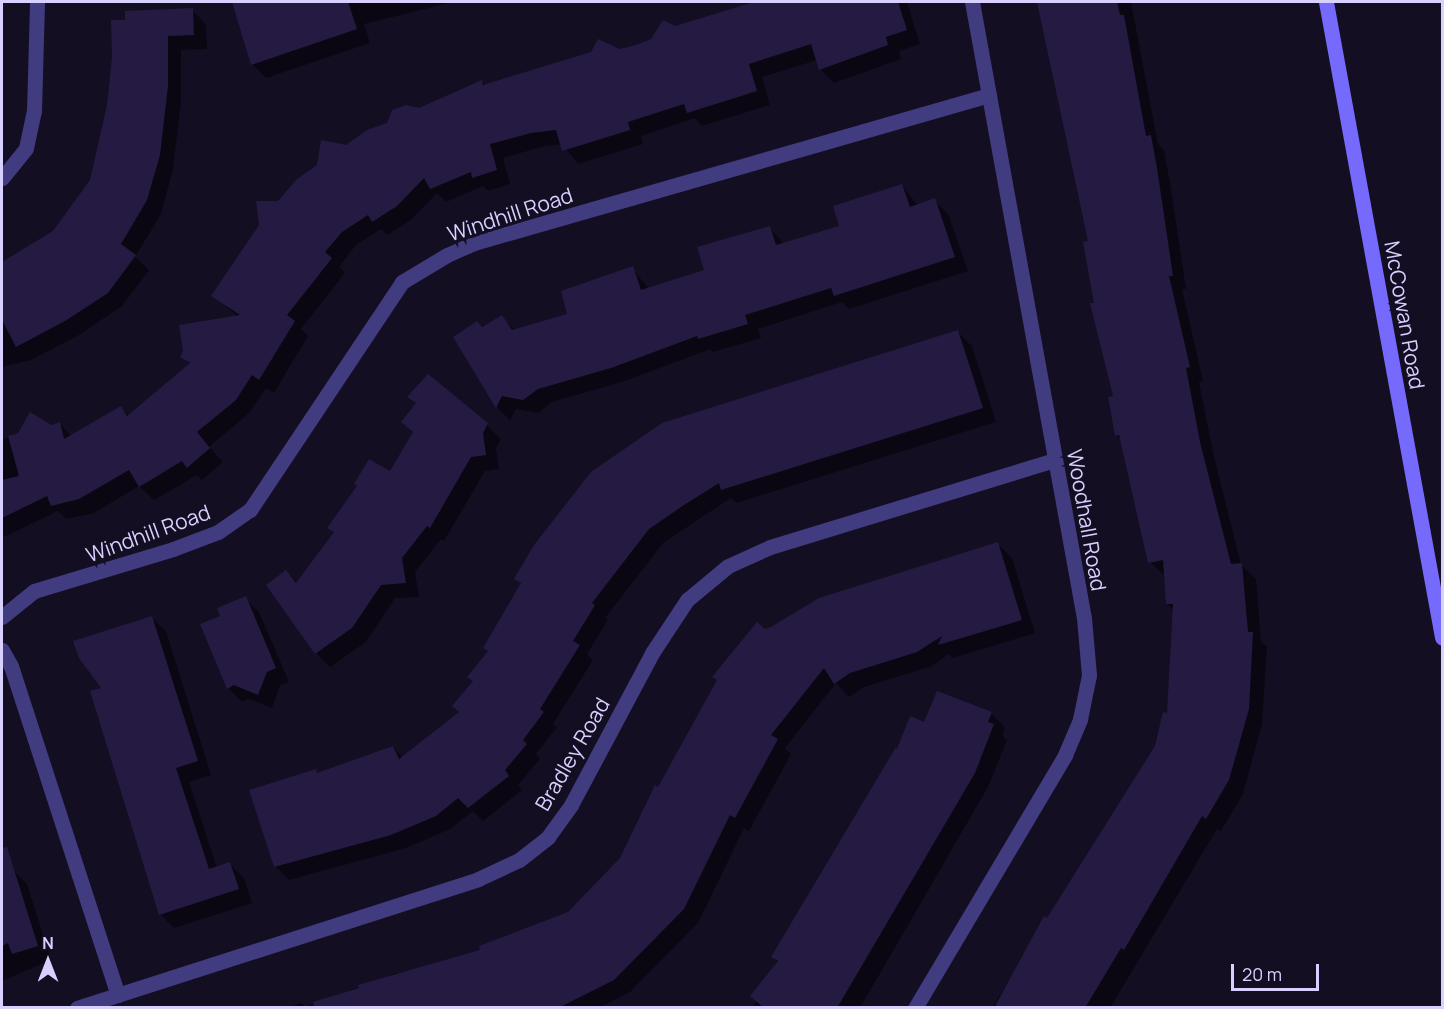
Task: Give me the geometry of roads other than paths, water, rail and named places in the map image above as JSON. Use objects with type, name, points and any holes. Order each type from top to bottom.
[{"type":"main road","name":"McCowan Road","points":[[1326,2],[1443,637]]},
{"type":"street","points":[[2,178],[26,148],[34,111],[37,2]]},
{"type":"street","name":"Woodhall Road","points":[[915,1008],[1065,755],[1080,719],[1089,655],[972,2]]},
{"type":"street","name":"Windhill Road","points":[[2,617],[34,591],[70,583],[200,539],[218,532],[250,510],[402,282],[447,255],[474,243],[989,95]]},
{"type":"street","name":"Bradley Road","points":[[77,1008],[478,879],[519,860],[548,837],[571,805],[652,653],[687,600],[728,566],[770,547],[1055,460]]},
{"type":"street","points":[[2,650],[11,666],[118,994]]}]
